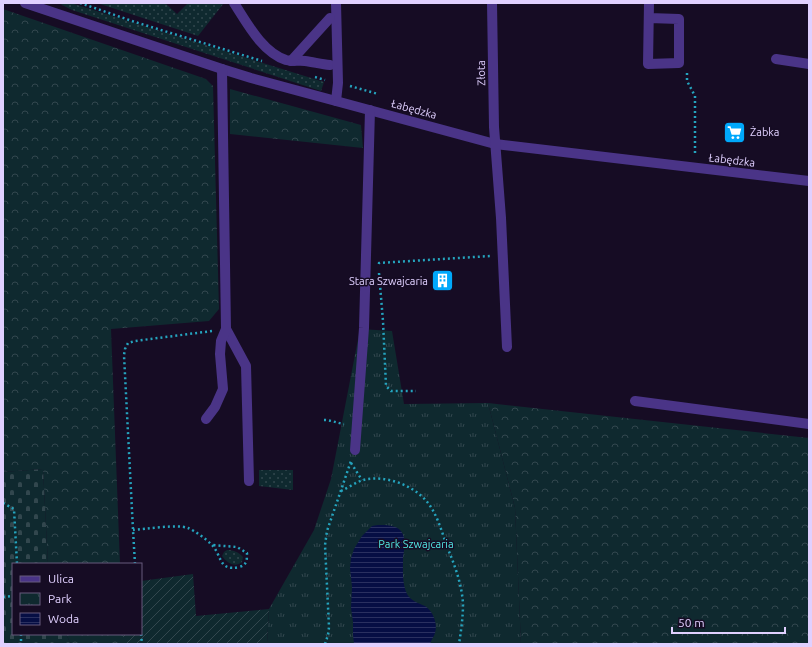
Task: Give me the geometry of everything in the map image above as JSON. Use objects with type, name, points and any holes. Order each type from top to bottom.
[{"type":"street","name":"Łabędzka","points":[[26,3],[222,69],[495,144],[809,181]]},
{"type":"street","points":[[50,3],[55,13]]},
{"type":"street","points":[[234,3],[258,38],[271,52],[284,59],[295,62],[303,61],[330,65]]},
{"type":"street","points":[[336,3],[338,83],[336,101]]},
{"type":"street","name":"Złota","points":[[492,3],[495,144],[501,218],[507,347]]},
{"type":"street","points":[[649,3],[648,64],[679,63],[679,19],[649,18]]},
{"type":"street","points":[[291,61],[330,18]]},
{"type":"street","points":[[776,59],[809,64]]},
{"type":"street","points":[[206,419],[215,407],[223,389],[220,341],[226,329],[222,69]]},
{"type":"street","points":[[355,450],[364,328],[370,110]]},
{"type":"street","points":[[226,329],[246,366],[249,481]]},
{"type":"street","points":[[635,401],[809,424]]},
{"type":"path","points":[[80,3],[135,22],[268,63]]},
{"type":"path","points":[[687,74],[686,81],[695,96],[695,156]]},
{"type":"path","points":[[314,76],[378,94]]},
{"type":"path","points":[[416,391],[391,391],[386,386],[378,263],[503,256]]},
{"type":"path","points":[[135,563],[124,355],[125,349],[128,343],[135,341],[226,329]]},
{"type":"path","points":[[324,420],[332,420]]},
{"type":"path","points":[[325,644],[329,627],[325,545],[327,531],[355,450]]},
{"type":"path","points":[[351,463],[362,480]]},
{"type":"path","points":[[342,491],[362,480],[379,478],[390,480],[409,488],[426,499],[433,509],[455,567],[461,588],[463,609],[459,644]]},
{"type":"path","points":[[3,504],[14,509],[17,563]]},
{"type":"path","points":[[133,530],[181,527],[189,528],[212,545],[219,555],[222,563],[229,568],[242,566],[246,562],[247,553],[237,547],[212,545]]},
{"type":"green space","points":[[59,3],[71,3],[324,82],[321,91],[72,10]]},
{"type":"green space","points":[[97,3],[165,3],[177,14],[188,3],[224,3],[198,36]]},
{"type":"green space","points":[[3,9],[206,79],[213,86],[219,309],[209,321],[111,329],[120,563],[48,563],[43,469],[3,472]]},
{"type":"green space","points":[[230,89],[361,125],[363,148],[230,134]]},
{"type":"green space","name":"Park Szwajcaria","points":[[360,329],[392,331],[404,404],[488,403],[515,508],[521,644],[267,644],[269,609],[314,530],[331,479]]},
{"type":"green space","points":[[488,403],[809,438],[809,644],[521,644],[515,508]]},
{"type":"green space","points":[[43,469],[48,563],[12,563],[12,635],[66,635],[71,644],[3,644],[3,472]]},
{"type":"green space","points":[[259,470],[293,470],[293,490],[259,486]]},
{"type":"green space","points":[[227,550],[234,551],[243,557],[242,562],[234,565],[226,561],[222,556]]},
{"type":"green space","points":[[193,574],[196,616],[269,609],[267,644],[123,644],[123,635],[142,635],[142,581]]},
{"type":"green space","points":[[66,635],[123,635],[123,644],[71,644]]},
{"type":"water","points":[[372,526],[394,526],[403,534],[405,541],[403,558],[404,586],[407,594],[415,602],[428,608],[434,618],[436,629],[430,644],[354,644],[351,608],[351,558],[354,549],[362,536]]},
{"type":"place","name":"Żabka","points":[[735,132]]},
{"type":"place","name":"Stara Szwajcaria","points":[[443,281]]}]
